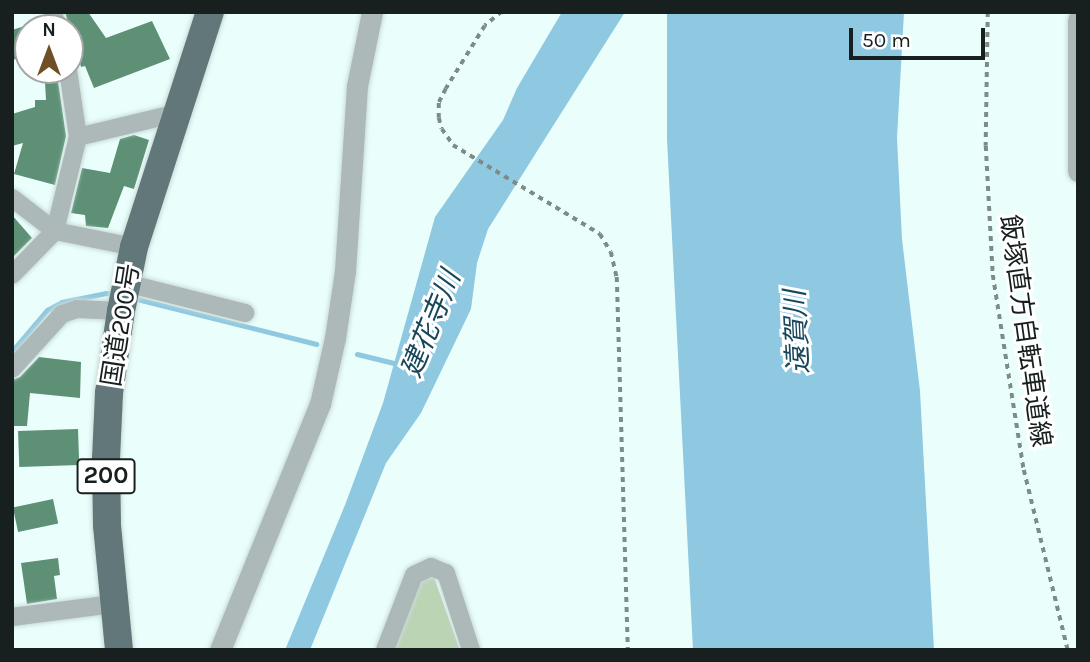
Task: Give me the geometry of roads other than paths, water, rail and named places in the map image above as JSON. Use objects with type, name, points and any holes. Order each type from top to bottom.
[{"type":"highway","name":"国道200号","points":[[119,650],[107,526],[109,393],[123,296],[134,247],[210,12]]},
{"type":"street","points":[[220,650],[320,404],[335,338],[345,271],[356,86],[372,12]]},
{"type":"street","points":[[1078,20],[1078,171]]},
{"type":"street","points":[[12,275],[55,232],[78,137],[70,84]]},
{"type":"street","points":[[78,137],[178,113]]},
{"type":"street","points":[[12,198],[55,232],[134,247]]},
{"type":"street","points":[[12,369],[62,314],[123,296],[245,313]]},
{"type":"street","points":[[385,650],[414,575],[431,567],[446,573],[471,650]]},
{"type":"street","points":[[12,617],[113,604]]},
{"type":"water","name":"建花寺川","points":[[562,12],[625,12],[488,229],[477,263],[471,309],[421,413],[386,463],[310,650],[285,650],[345,505],[383,403],[435,217],[503,120],[517,88]]},
{"type":"water","name":"遠賀川","points":[[667,12],[904,12],[897,138],[902,239],[920,391],[934,650],[693,650],[667,139]]},
{"type":"waterway","points":[[12,351],[47,310],[62,302],[106,293],[117,295]]},
{"type":"waterway","points":[[133,298],[316,344]]},
{"type":"waterway","name":"建花寺川","points":[[357,354],[398,364]]}]
